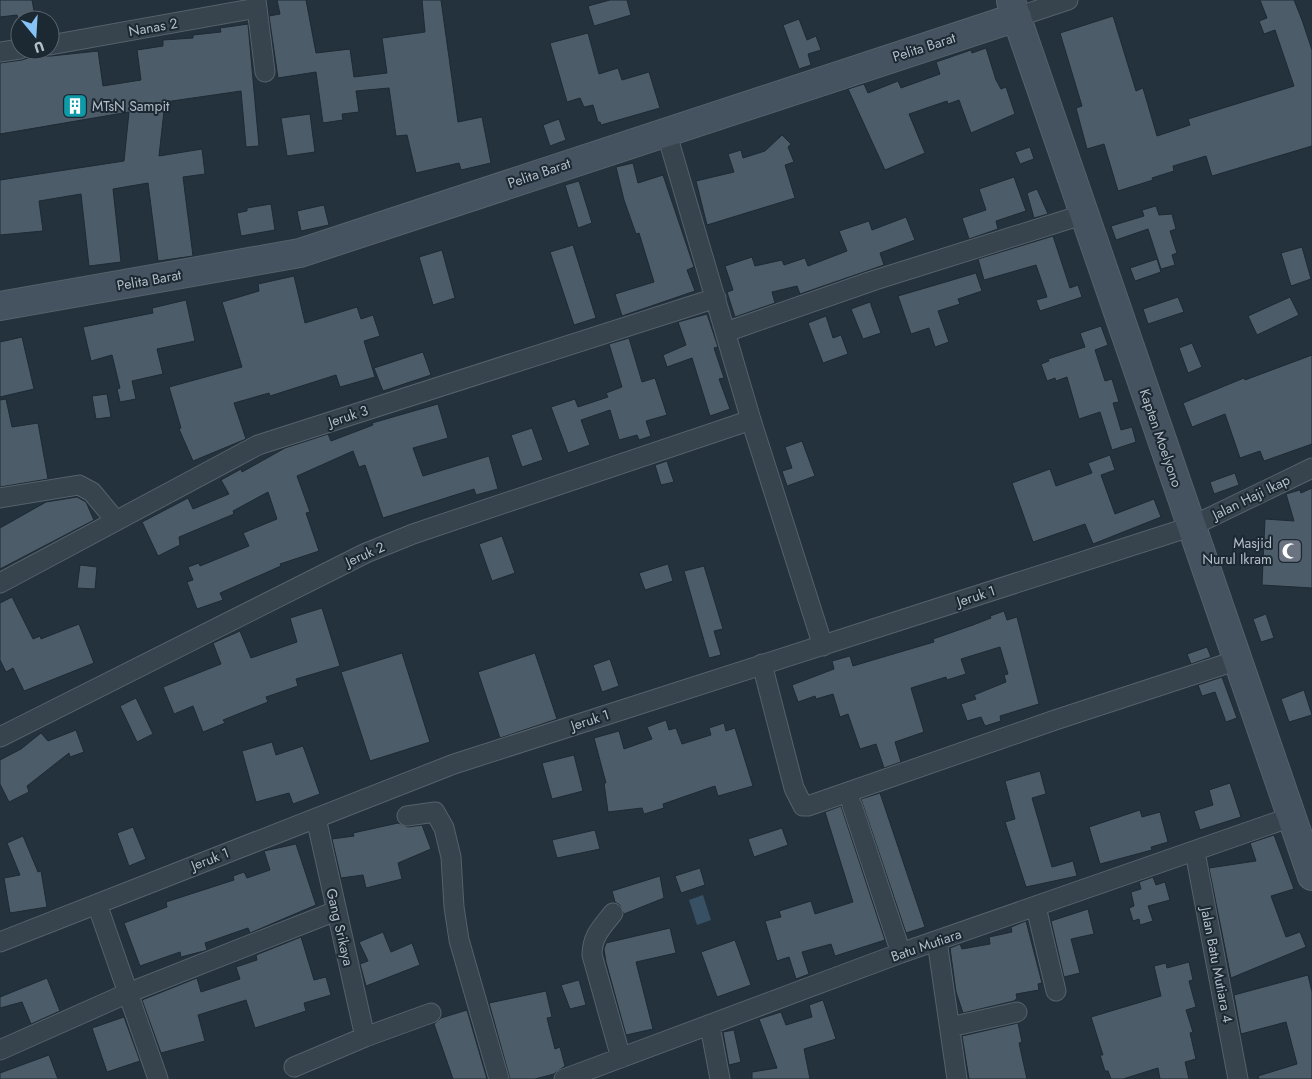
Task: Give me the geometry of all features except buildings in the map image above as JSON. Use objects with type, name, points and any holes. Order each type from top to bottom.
[{"type":"street","name":"Pelita Barat","points":[[0,306],[300,253],[666,131],[1014,9],[1068,0]]},
{"type":"street","name":"Nanas 2","points":[[60,43],[257,4]]},
{"type":"street","points":[[257,4],[265,72]]},
{"type":"street","name":"Kapten Moelyono","points":[[1014,9],[1190,526],[1312,876]]},
{"type":"street","points":[[666,131],[751,420],[823,646]]},
{"type":"street","points":[[726,332],[875,280],[1085,214]]},
{"type":"street","name":"Jeruk 3","points":[[0,583],[258,445],[716,298]]},
{"type":"street","name":"Jeruk 2","points":[[0,737],[366,553],[413,534],[751,420]]},
{"type":"street","name":"Jalan Haji Ikap","points":[[1190,526],[1312,468]]},
{"type":"street","points":[[0,498],[71,485],[86,487],[116,521]]},
{"type":"street","name":"Jeruk 1","points":[[0,942],[454,764],[1190,526]]},
{"type":"street","points":[[762,664],[794,788],[803,806],[808,806],[1082,711],[1238,660]]},
{"type":"street","points":[[852,805],[901,953]]},
{"type":"street","points":[[407,816],[435,812],[444,828],[451,857],[454,907],[459,940],[499,1079]]},
{"type":"street","name":"Batu Mutiara","points":[[564,1079],[901,953],[1291,817]]},
{"type":"street","name":"Gang Srikaya","points":[[316,818],[365,1037]]},
{"type":"street","name":"Jalan Batu Mutiara 4","points":[[1195,852],[1238,1079]]},
{"type":"street","points":[[97,904],[158,1079]]},
{"type":"street","points":[[1036,907],[1056,991]]},
{"type":"street","points":[[0,1050],[128,993],[336,911]]},
{"type":"street","points":[[614,913],[596,933],[592,944],[592,955],[621,1058]]},
{"type":"street","points":[[937,941],[958,1079]]},
{"type":"street","points":[[950,1027],[1017,1012]]},
{"type":"street","points":[[294,1067],[365,1037],[431,1013]]},
{"type":"street","points":[[710,1026],[720,1079]]},
{"type":"water","points":[[703,895],[711,920],[697,925],[689,900]]},
{"type":"place","name":"MTsN Sampit","points":[[75,106]]},
{"type":"place","name":"Masjid Nurul Ikram","points":[[1290,551]]}]
